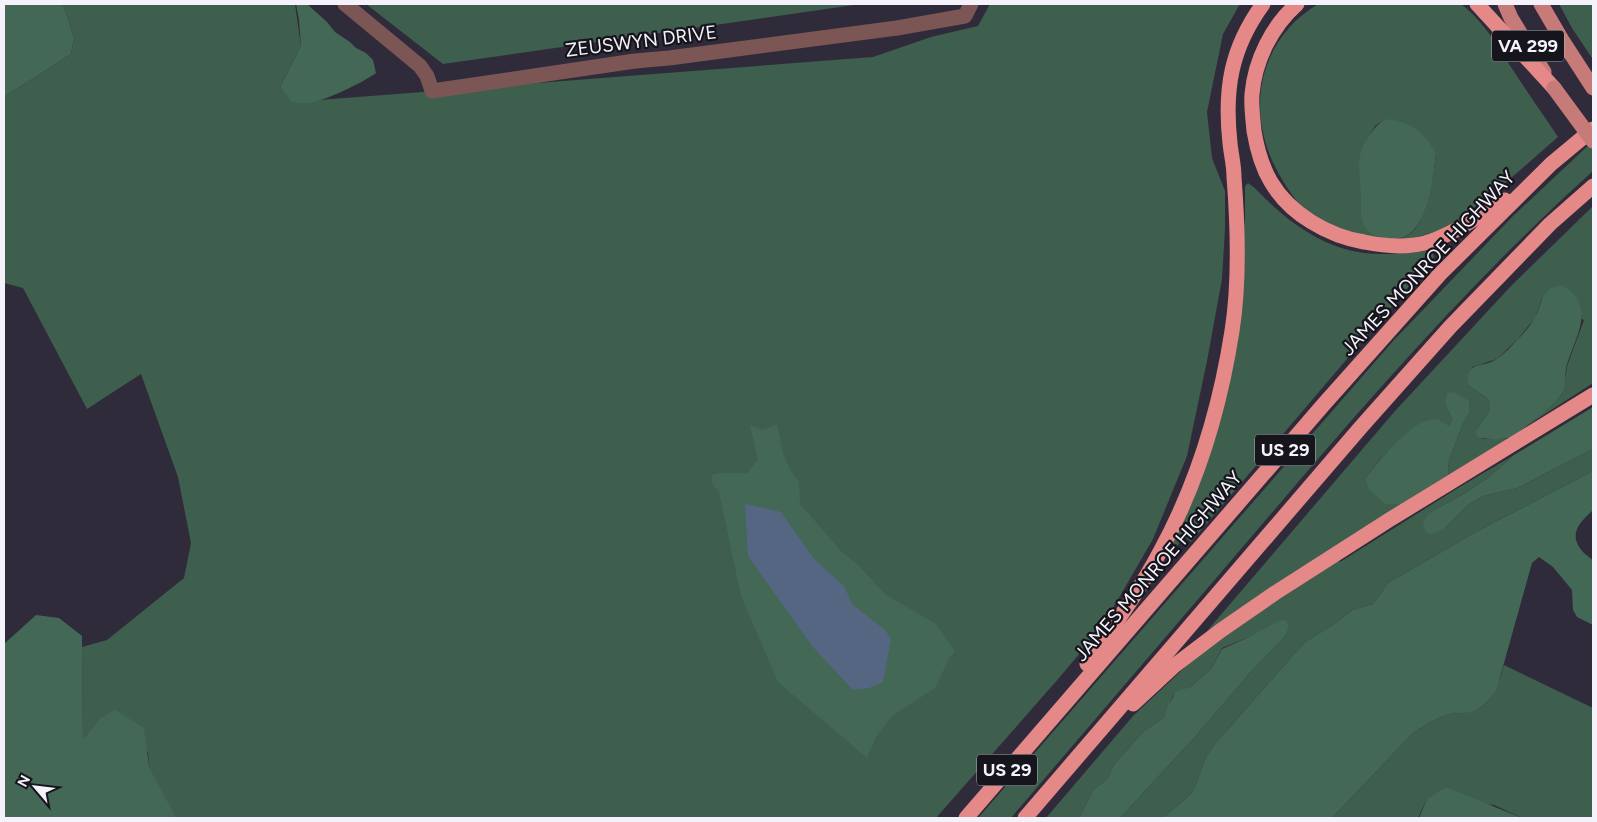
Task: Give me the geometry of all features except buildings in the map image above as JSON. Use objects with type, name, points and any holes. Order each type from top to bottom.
[{"type":"highway","points":[[1048,722],[1141,584],[1161,551],[1178,518],[1210,432],[1224,378],[1231,339],[1237,279],[1237,220],[1228,110],[1230,78],[1233,61],[1242,39],[1263,4]]},
{"type":"highway","points":[[1297,4],[1287,13],[1274,30],[1264,48],[1254,78],[1252,112],[1256,142],[1263,166],[1271,182],[1297,211],[1332,233],[1354,240],[1400,246],[1424,243],[1443,236],[1530,185]]},
{"type":"highway","points":[[1477,4],[1554,88]]},
{"type":"highway","name":"JAMES MONROE HIGHWAY","points":[[966,818],[1324,404],[1434,281],[1551,164],[1593,129]]},
{"type":"highway","name":"US 29","points":[[1025,818],[1361,427],[1444,334],[1550,224],[1593,186]]},
{"type":"highway","points":[[1082,751],[1174,666],[1274,593],[1389,520],[1593,396]]},
{"type":"main road","name":"VA 299","points":[[1505,4],[1511,18],[1554,88],[1593,141]]},
{"type":"main road","points":[[1541,4],[1593,88]]},
{"type":"street","name":"ZEUSWYN DRIVE","points":[[345,4],[420,66],[427,76],[432,91],[635,61],[897,28],[966,16],[971,4]]},
{"type":"green space","points":[[4,4],[63,4],[74,38],[71,54],[4,97]]},
{"type":"green space","points":[[63,4],[295,4],[301,46],[280,87],[293,102],[873,57],[931,37],[978,26],[990,4],[1240,4],[1223,34],[1207,112],[1212,158],[1225,191],[1222,279],[1187,456],[1153,539],[1102,627],[936,818],[175,818],[149,766],[148,752],[100,718],[83,741],[82,647],[107,640],[184,578],[191,543],[178,477],[141,374],[87,409],[23,288],[4,283],[4,97],[71,54],[74,38]]},
{"type":"green space","points":[[296,4],[307,4],[335,32],[366,53],[373,60],[376,73],[324,99],[306,103],[292,102],[280,87],[301,46]]},
{"type":"green space","points":[[366,4],[861,4],[443,64]]},
{"type":"green space","points":[[1318,4],[1461,4],[1470,11],[1491,36],[1558,137],[1488,198],[1444,229],[1414,238],[1400,239],[1412,232],[1423,216],[1434,171],[1436,153],[1385,119],[1375,126],[1366,141],[1361,198],[1362,221],[1379,238],[1344,230],[1318,220],[1298,202],[1280,176],[1269,153],[1262,129],[1260,105],[1262,82],[1269,59],[1281,38],[1297,20]]},
{"type":"green space","points":[[1559,4],[1593,4],[1592,58],[1572,28]]},
{"type":"green space","points":[[1385,119],[1402,122],[1415,128],[1426,138],[1436,153],[1430,193],[1421,220],[1414,230],[1404,237],[1392,239],[1379,237],[1370,232],[1364,227],[1361,215],[1360,157],[1368,138]]},
{"type":"green space","points":[[1593,141],[1593,171],[1506,254],[1382,386],[1011,818],[978,818],[1394,340],[1513,216]]},
{"type":"green space","points":[[1248,183],[1291,221],[1326,242],[1358,252],[1375,254],[1412,253],[1432,250],[1434,257],[1191,542],[1185,537],[1178,545],[1170,542],[1211,441],[1245,220],[1245,186]]},
{"type":"green space","points":[[1593,206],[1593,383],[1528,425],[1562,395],[1567,366],[1584,320],[1542,299],[1535,318],[1518,339],[1497,359],[1472,367],[1468,385],[1488,399],[1490,410],[1476,430],[1483,439],[1508,439],[1448,475],[1449,460],[1469,413],[1469,401],[1445,404],[1452,419],[1449,426],[1424,422],[1392,448],[1377,463],[1366,479],[1401,504],[1207,631],[1395,411],[1511,286]]},
{"type":"green space","points":[[1561,285],[1579,301],[1581,310],[1579,331],[1567,364],[1562,394],[1553,404],[1513,436],[1501,439],[1477,437],[1476,430],[1490,410],[1488,399],[1468,385],[1470,371],[1476,366],[1497,359],[1508,350],[1532,322],[1546,293],[1554,287]]},
{"type":"green space","points":[[1454,392],[1469,401],[1469,413],[1449,460],[1448,475],[1401,504],[1385,504],[1368,488],[1366,479],[1370,472],[1392,446],[1418,425],[1425,421],[1437,419],[1449,426],[1452,419],[1445,404],[1447,393]]},
{"type":"green space","points":[[1593,407],[1593,449],[1517,488],[1483,496],[1469,504],[1445,528],[1430,535],[1425,531],[1423,522],[1429,513],[1465,493],[1488,478],[1514,455]]},
{"type":"green space","points":[[777,424],[783,454],[799,482],[800,504],[842,552],[859,566],[886,595],[936,624],[955,651],[935,688],[892,716],[876,737],[867,758],[778,682],[741,596],[719,492],[712,482],[712,475],[719,473],[747,473],[758,460],[750,425],[763,430]]},
{"type":"green space","points":[[1593,449],[1593,471],[1474,533],[1388,583],[1373,604],[1352,610],[1336,623],[1305,642],[1214,745],[1206,757],[1192,792],[1162,818],[1120,818],[1286,635],[1288,627],[1285,619],[1222,648],[1211,669],[1190,687],[1173,696],[1164,717],[1143,732],[1115,763],[1107,779],[1093,790],[1079,818],[1046,818],[1133,716],[1198,655],[1338,558],[1340,562],[1514,455],[1488,478],[1429,513],[1445,528],[1469,504],[1483,496],[1517,488]]},
{"type":"green space","points":[[1593,471],[1593,510],[1583,520],[1577,530],[1576,541],[1584,553],[1593,561],[1593,625],[1577,617],[1573,610],[1572,590],[1553,567],[1539,557],[1532,563],[1497,688],[1491,697],[1484,705],[1475,710],[1445,715],[1412,734],[1332,818],[1162,818],[1192,792],[1206,757],[1214,745],[1305,642],[1336,623],[1352,610],[1373,604],[1388,583],[1474,533]]},
{"type":"green space","points":[[36,615],[59,618],[82,636],[83,740],[100,718],[115,710],[144,728],[149,766],[176,818],[4,818],[4,644]]},
{"type":"green space","points":[[1285,619],[1288,623],[1286,635],[1120,818],[1079,818],[1093,790],[1107,779],[1115,763],[1143,732],[1164,717],[1176,692],[1190,687],[1211,669],[1222,649]]},
{"type":"green space","points":[[1504,665],[1593,708],[1593,818],[1522,818],[1494,805],[1427,799],[1418,818],[1332,818],[1412,734],[1440,717],[1469,712],[1477,709],[1489,700]]},
{"type":"green space","points":[[1446,787],[1522,818],[1419,818],[1427,799]]},
{"type":"water","points":[[745,504],[781,512],[813,558],[844,586],[852,604],[885,630],[891,639],[883,682],[869,688],[853,690],[812,646],[748,556]]}]
